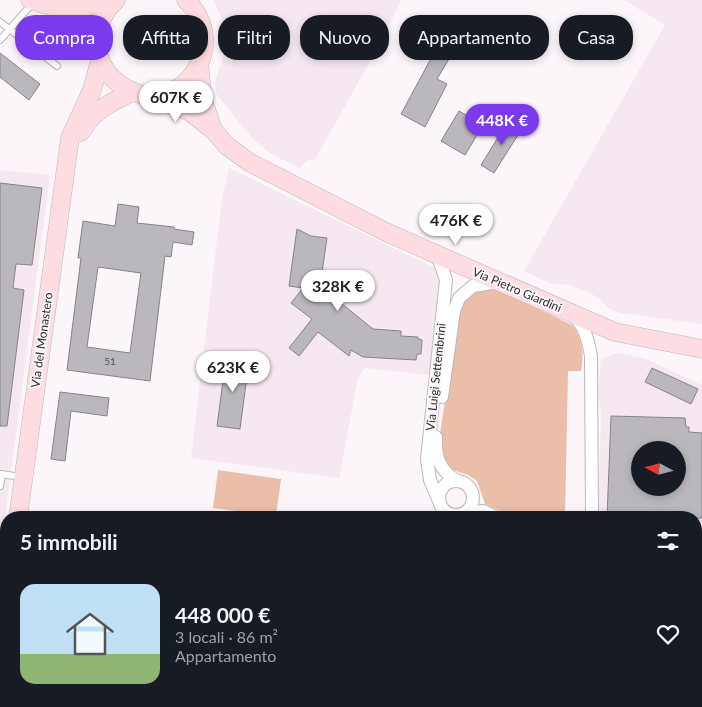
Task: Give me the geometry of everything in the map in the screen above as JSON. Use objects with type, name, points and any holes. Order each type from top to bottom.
[{"type":"main road","name":"Via Pietro Giardini","points":[[32,1],[58,8],[80,8],[111,0]]},
{"type":"main road","points":[[104,15],[116,0]]},
{"type":"main road","name":"Via Pietro Giardini","points":[[150,95],[165,93],[179,87],[191,77],[199,64],[204,50],[204,34],[200,18],[189,2]]},
{"type":"main road","name":"Via Pietro Giardini","points":[[58,8],[66,15]]},
{"type":"main road","name":"Via del Monastero","points":[[19,511],[70,138],[92,90],[98,60]]},
{"type":"main road","name":"Via Pietro Giardini","points":[[101,60],[109,76],[132,92],[150,95],[190,112],[213,130],[227,146],[249,162],[386,232],[615,332],[702,349]]},
{"type":"main road","name":"Via Pietro Giardini","points":[[199,64],[203,100],[213,130]]},
{"type":"main road","name":"Via del Monastero","points":[[67,162],[88,119],[106,104],[132,92]]},
{"type":"street","name":"Via Luigi Settembrini","points":[[431,252],[439,260],[446,280],[427,459],[428,472],[442,509]]},
{"type":"street","name":"Via Luigi Settembrini","points":[[457,481],[447,474],[441,466],[438,460],[436,443],[454,311],[459,298],[468,290],[479,285],[499,282]]},
{"type":"street","points":[[571,313],[580,322],[586,334],[591,356],[592,511]]},
{"type":"street","points":[[442,509],[440,492],[447,484],[457,481],[466,484],[482,511]]},
{"type":"street","points":[[465,511],[471,506],[473,497]]},
{"type":"lane","points":[[0,40],[32,1]]},
{"type":"lane","points":[[0,22],[57,66]]},
{"type":"lane","points":[[0,486],[1,474],[23,478]]},
{"type":"shaded area","points":[[214,0],[401,0],[389,25],[389,15],[300,15],[300,60],[371,60],[314,161],[310,159],[299,168],[269,153],[252,138],[218,96],[215,89],[215,82],[222,60],[290,60],[290,15],[220,15]]},
{"type":"shaded area","points":[[624,0],[702,0],[702,324],[611,310],[598,297],[570,285],[549,283],[524,271],[665,25]]},
{"type":"shaded area","points":[[229,168],[435,268],[440,275],[442,283],[430,375],[365,368],[358,378],[339,478],[191,458],[222,198]]},
{"type":"shaded area","points":[[0,170],[50,175],[6,511],[0,511]]},
{"type":"shaded area","points":[[489,289],[501,291],[572,325],[576,330],[580,341],[582,358],[581,371],[568,371],[565,511],[501,511],[485,504],[477,481],[446,466],[439,440],[459,310],[467,297]]},
{"type":"shaded area","points":[[617,353],[646,359],[702,385],[702,511],[598,511],[601,415],[598,392],[601,359]]},
{"type":"shaded area","points":[[218,470],[281,479],[277,511],[237,511],[213,508]]},
{"type":"building","points":[[0,53],[40,84],[29,100],[0,77]]},
{"type":"building","points":[[430,60],[448,60],[437,79],[447,84],[425,127],[401,114]]},
{"type":"building","points":[[459,111],[483,125],[465,155],[441,141]]},
{"type":"building","points":[[510,118],[523,127],[494,173],[481,165]]},
{"type":"building","points":[[0,183],[42,188],[32,265],[16,264],[13,288],[24,290],[7,426],[0,426]]},
{"type":"building","points":[[118,204],[139,207],[137,223],[174,227],[174,229],[194,232],[192,245],[173,242],[171,257],[165,256],[150,381],[67,370],[81,258],[78,258],[83,221],[115,226]],"holes":[[[98,267],[141,273],[130,353],[87,347]]]},
{"type":"building","points":[[297,229],[311,236],[327,238],[320,286],[373,329],[401,331],[401,336],[418,337],[418,339],[422,340],[421,354],[417,354],[416,360],[363,357],[351,350],[349,356],[318,332],[299,356],[289,348],[312,319],[291,303],[303,288],[289,286]]},
{"type":"building","points":[[226,358],[249,361],[240,429],[217,426]]},
{"type":"building","points":[[652,368],[698,389],[691,404],[645,382]]},
{"type":"building","points":[[60,392],[109,398],[107,416],[71,411],[65,461],[51,459]]},
{"type":"building","points":[[611,416],[685,418],[686,427],[689,427],[689,432],[702,433],[702,511],[607,511]]}]
